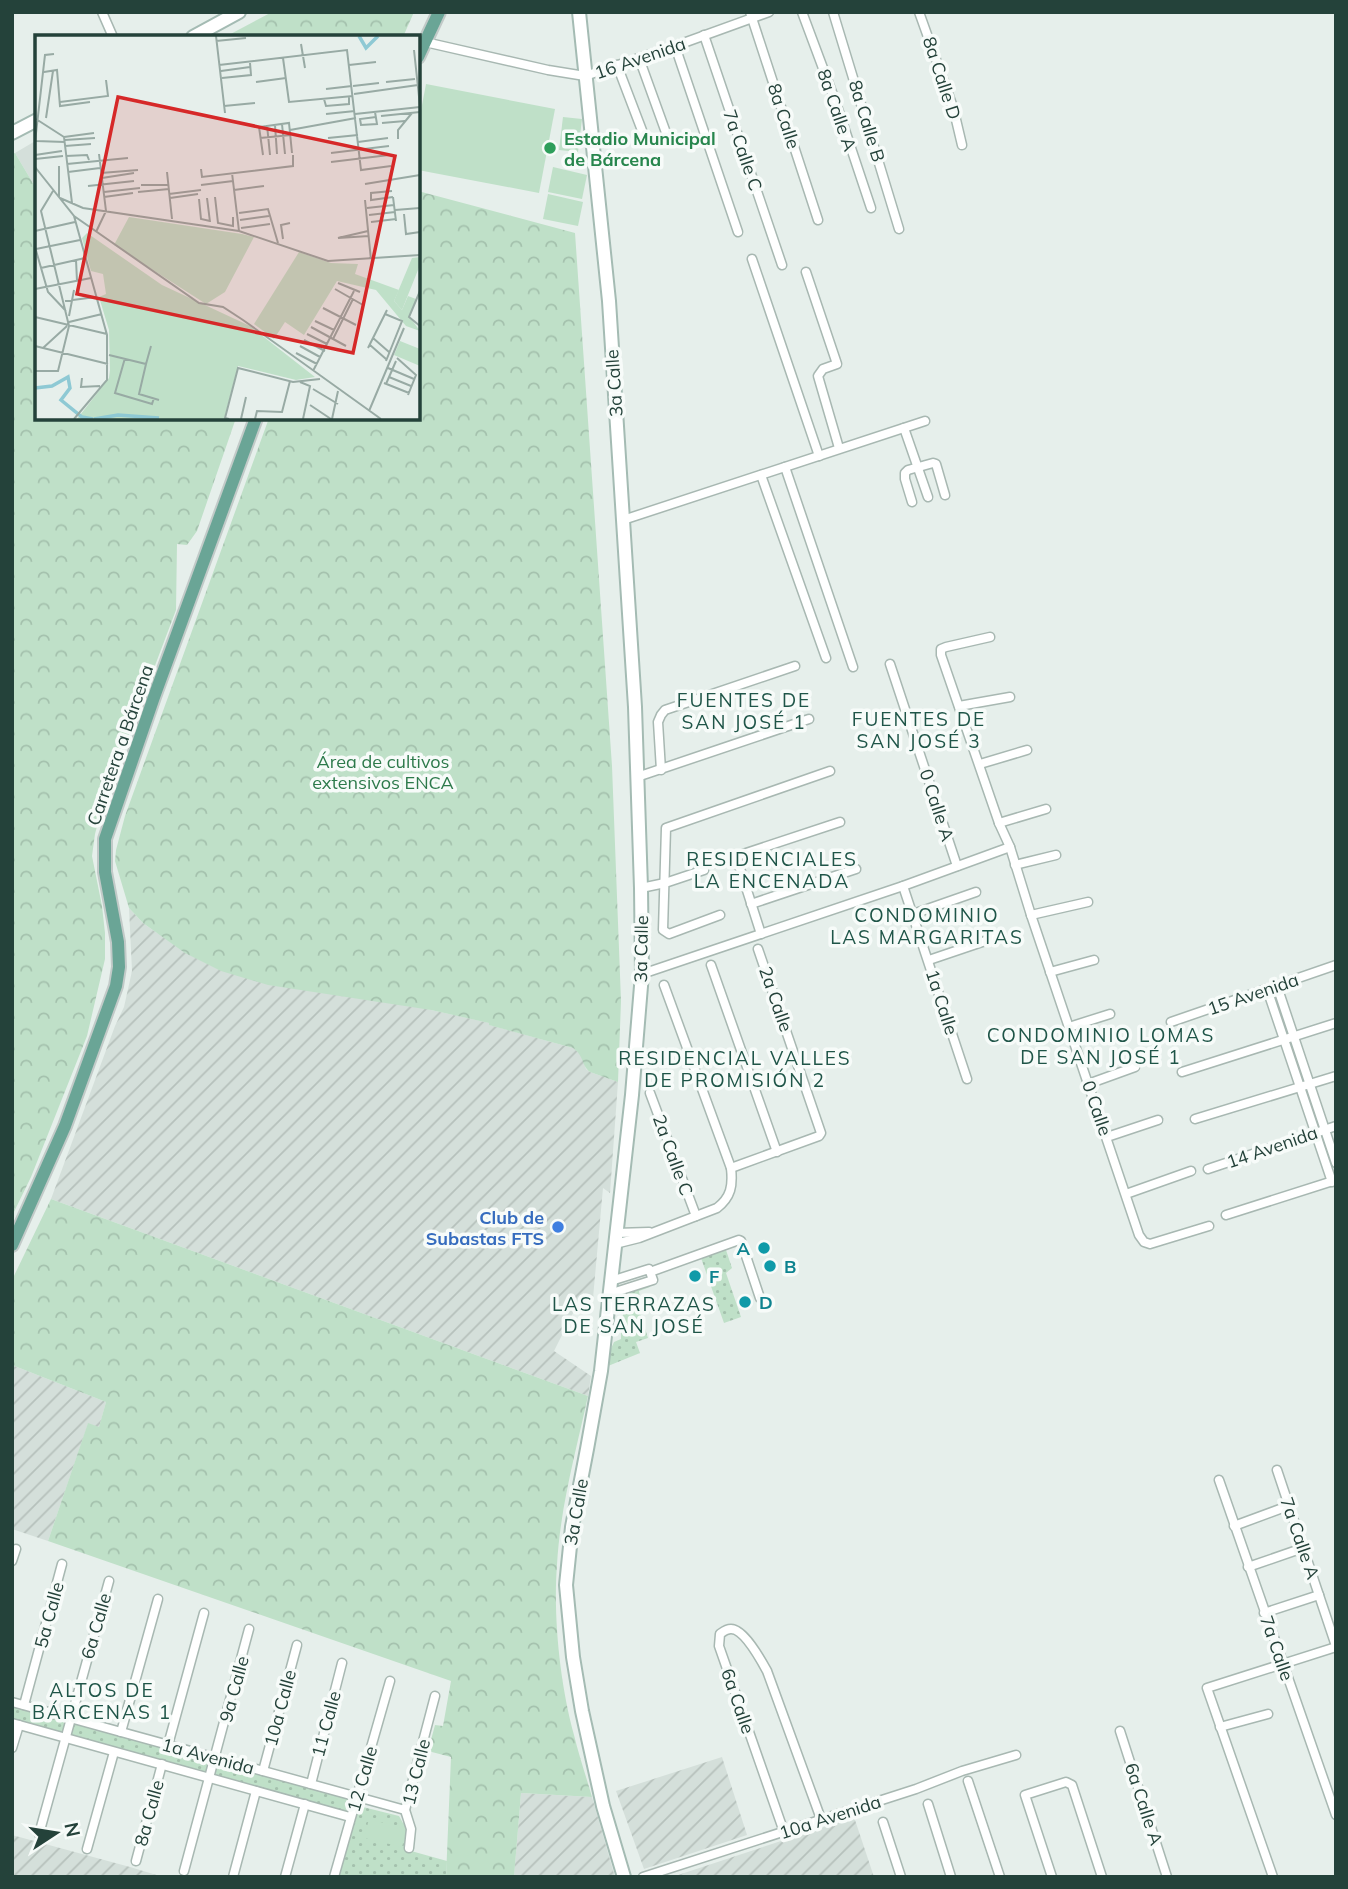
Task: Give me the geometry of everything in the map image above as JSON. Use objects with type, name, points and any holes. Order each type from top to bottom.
[{"type":"main road","points":[[197,35],[239,12]]},
{"type":"main road","points":[[420,53],[439,12]]},
{"type":"main road","name":"3a Calle","points":[[579,12],[609,301],[635,707],[642,974],[632,1096],[601,1371],[569,1542],[567,1601],[573,1657],[591,1755],[624,1877]]},
{"type":"main road","points":[[12,133],[35,121]]},
{"type":"main road","name":"Carretera a Bárcena","points":[[12,1245],[65,1126],[116,986],[119,967],[118,942],[105,872],[106,839],[154,697],[255,420]]},
{"type":"street","points":[[102,12],[112,35]]},
{"type":"street","name":"16 Avenida","points":[[425,42],[585,76],[704,36],[751,15],[769,12]]},
{"type":"street","name":"8a Calle A","points":[[802,12],[871,208]]},
{"type":"street","name":"8a Calle B","points":[[833,12],[900,229]]},
{"type":"street","name":"8a Calle D","points":[[919,12],[953,107],[962,145]]},
{"type":"street","name":"8a Calle","points":[[751,15],[818,220]]},
{"type":"street","name":"7a Calle C","points":[[704,36],[782,265]]},
{"type":"street","points":[[675,46],[738,232]]},
{"type":"street","points":[[639,58],[669,141]]},
{"type":"street","points":[[617,65],[646,141]]},
{"type":"street","points":[[751,258],[818,456]]},
{"type":"street","points":[[806,272],[837,364],[823,369],[818,376],[839,448]]},
{"type":"street","points":[[623,520],[925,421]]},
{"type":"street","points":[[904,428],[928,497]]},
{"type":"street","points":[[912,502],[905,473],[918,467],[936,464],[945,495]]},
{"type":"street","points":[[785,467],[853,667]]},
{"type":"street","points":[[761,475],[826,658]]},
{"type":"street","name":"0 Calle","points":[[990,637],[946,647],[941,649],[941,655],[999,823],[1010,847],[1139,1235],[1144,1242],[1150,1244],[1209,1226]]},
{"type":"street","name":"0 Calle A","points":[[890,664],[957,866]]},
{"type":"street","points":[[661,770],[658,722],[665,710],[795,666]]},
{"type":"street","points":[[959,706],[1010,697]]},
{"type":"street","points":[[638,777],[808,719]]},
{"type":"street","points":[[980,764],[1027,750]]},
{"type":"street","points":[[720,915],[669,934],[663,930],[666,828],[830,771]]},
{"type":"street","points":[[999,823],[1046,809]]},
{"type":"street","points":[[716,863],[840,822]]},
{"type":"street","points":[[642,974],[1010,847]]},
{"type":"street","points":[[1015,865],[1056,855]]},
{"type":"street","points":[[736,856],[761,934]]},
{"type":"street","points":[[751,904],[856,869]]},
{"type":"street","points":[[641,888],[704,870]]},
{"type":"street","name":"1a Calle","points":[[903,886],[967,1079]]},
{"type":"street","points":[[913,914],[976,892]]},
{"type":"street","points":[[1031,915],[1088,902]]},
{"type":"street","points":[[929,960],[1000,936]]},
{"type":"street","name":"2a Calle","points":[[758,949],[821,1129],[819,1136],[777,1152]]},
{"type":"street","points":[[1050,972],[1094,960]]},
{"type":"street","points":[[711,965],[777,1152],[731,1168]]},
{"type":"street","name":"15 Avenida","points":[[1171,1022],[1336,965]]},
{"type":"street","points":[[616,1238],[639,1238],[717,1208],[730,1194],[733,1181],[731,1168],[664,985]]},
{"type":"street","points":[[1226,1215],[1334,1181],[1300,1086],[1277,986]]},
{"type":"street","points":[[1267,989],[1310,1083],[1336,1163]]},
{"type":"street","points":[[1069,1027],[1110,1014]]},
{"type":"street","points":[[1182,1072],[1336,1023]]},
{"type":"street","points":[[1088,1084],[1135,1067]]},
{"type":"street","points":[[1195,1119],[1336,1076]]},
{"type":"street","name":"2a Calle C","points":[[650,1093],[696,1216]]},
{"type":"street","points":[[1107,1137],[1158,1120]]},
{"type":"street","name":"14 Avenida","points":[[1208,1169],[1336,1126]]},
{"type":"street","points":[[1126,1194],[1191,1171]]},
{"type":"street","points":[[610,1287],[739,1240],[760,1298]]},
{"type":"street","points":[[610,1287],[651,1273]]},
{"type":"street","name":"7a Calle A","points":[[1277,1470],[1336,1646]]},
{"type":"street","name":"7a Calle","points":[[1219,1480],[1336,1815]]},
{"type":"street","points":[[1234,1526],[1288,1506]]},
{"type":"street","points":[[1248,1567],[1303,1548]]},
{"type":"street","points":[[12,1562],[16,1549]]},
{"type":"street","name":"5a Calle","points":[[24,1705],[62,1564]]},
{"type":"street","name":"6a Calle","points":[[39,1834],[109,1581]]},
{"type":"street","points":[[1264,1613],[1319,1595]]},
{"type":"street","points":[[121,1732],[158,1599]]},
{"type":"street","points":[[167,1745],[204,1613]]},
{"type":"street","name":"9a Calle","points":[[184,1871],[249,1629]]},
{"type":"street","name":"6a Calle","points":[[785,1832],[719,1646],[720,1634],[728,1629],[741,1633],[767,1671],[821,1819]]},
{"type":"street","name":"10a Calle","points":[[263,1771],[297,1645]]},
{"type":"street","points":[[1273,1877],[1207,1688],[1336,1646]]},
{"type":"street","name":"11 Calle","points":[[311,1784],[342,1663]]},
{"type":"street","name":"12 Calle","points":[[334,1877],[390,1681]]},
{"type":"street","name":"13 Calle","points":[[409,1848],[411,1829],[405,1810],[435,1696]]},
{"type":"street","name":"1a Avenida","points":[[12,1702],[405,1810]]},
{"type":"street","points":[[1220,1727],[1268,1714]]},
{"type":"street","points":[[12,1748],[15,1724]]},
{"type":"street","name":"1a Avenida","points":[[15,1724],[351,1817]]},
{"type":"street","name":"6a Calle A","points":[[1120,1731],[1167,1877]]},
{"type":"street","points":[[87,1849],[114,1752]]},
{"type":"street","name":"10a Avenida","points":[[643,1877],[1016,1755]]},
{"type":"street","name":"8a Calle","points":[[136,1861],[162,1764]]},
{"type":"street","points":[[968,1781],[1000,1877]]},
{"type":"street","points":[[1052,1877],[1025,1798],[1027,1794],[1066,1782],[1072,1785],[1102,1877]]},
{"type":"street","points":[[233,1877],[256,1791]]},
{"type":"street","points":[[285,1877],[305,1804]]},
{"type":"street","points":[[928,1804],[951,1877]]},
{"type":"street","points":[[883,1822],[901,1877]]},
{"type":"shaded area","points":[[35,141],[35,187],[15,153]]},
{"type":"shaded area","points":[[129,908],[157,933],[573,1048],[581,1054],[586,1069],[618,1082],[610,1193],[603,1188],[593,1298],[583,1293],[554,1351],[591,1376],[588,1396],[51,1199],[124,1007],[132,971]]},
{"type":"shaded area","points":[[12,1365],[106,1402],[99,1428],[88,1424],[48,1541],[12,1529]]},
{"type":"shaded area","points":[[722,1757],[747,1835],[644,1869],[616,1791]]},
{"type":"shaded area","points":[[521,1793],[592,1797],[615,1877],[514,1877]]},
{"type":"shaded area","points":[[854,1817],[874,1877],[672,1877]]},
{"type":"shaded area","points":[[12,1835],[130,1867],[163,1877],[12,1877]]},
{"type":"green space","points":[[272,12],[414,12],[404,35],[229,35]]},
{"type":"green space","points":[[426,84],[555,109],[539,193],[420,170],[420,116]]},
{"type":"green space","points":[[563,117],[582,119],[578,152],[559,150]]},
{"type":"green space","points":[[15,153],[35,187],[35,420],[235,420],[197,531],[187,545],[177,544],[176,610],[103,803],[92,856],[102,906],[105,959],[87,1036],[31,1177],[12,1216],[12,154]]},
{"type":"green space","points":[[553,167],[587,175],[582,199],[548,192]]},
{"type":"green space","name":"Área de cultivos extensivos ENCA","points":[[420,192],[575,233],[612,766],[621,1001],[618,1082],[590,1072],[573,1048],[489,1023],[431,1010],[268,985],[221,971],[185,953],[143,923],[129,908],[115,861],[125,816],[268,420],[420,420]]},
{"type":"green space","points":[[548,194],[583,202],[578,226],[543,219]]},
{"type":"green space","points":[[51,1199],[588,1396],[561,1522],[556,1606],[565,1694],[592,1797],[521,1793],[514,1877],[446,1877],[451,1757],[428,1751],[435,1725],[443,1726],[451,1681],[48,1541],[88,1423],[99,1427],[106,1402],[12,1365],[12,1280]]},
{"type":"green space","points":[[726,1250],[732,1268],[726,1273],[741,1317],[724,1323],[701,1258]]},
{"type":"green space","points":[[649,1285],[650,1287],[639,1291],[640,1298],[636,1300],[648,1338],[636,1342],[640,1353],[608,1366],[609,1353],[614,1342],[621,1339],[621,1324],[627,1300],[620,1300],[622,1295]]},
{"type":"green space","points":[[12,1702],[357,1797],[350,1817],[12,1723]]},
{"type":"green space","points":[[359,1806],[399,1816],[403,1823],[410,1826],[404,1849],[447,1861],[446,1877],[339,1877]]},
{"type":"green space","points":[[369,1819],[407,1829],[402,1847],[364,1838]]},
{"type":"place","name":"Estadio Municipal de Bárcena","points":[[550,148]]},
{"type":"place","name":"Club de Subastas FTS","points":[[558,1227]]},
{"type":"place","name":"A","points":[[764,1248]]},
{"type":"place","name":"B","points":[[770,1266]]},
{"type":"place","name":"F","points":[[695,1276]]},
{"type":"place","name":"D","points":[[745,1302]]},
{"type":"district","name":"FUENTES DE SAN JOSÉ 1","points":[[744,711]]},
{"type":"district","name":"FUENTES DE SAN JOSÉ 3","points":[[919,730]]},
{"type":"district","name":"RESIDENCIALES LA ENCENADA","points":[[772,870]]},
{"type":"district","name":"CONDOMINIO LAS MARGARITAS","points":[[927,926]]},
{"type":"district","name":"CONDOMINIO LOMAS DE SAN JOSÉ 1","points":[[1101,1046]]},
{"type":"district","name":"RESIDENCIAL VALLES DE PROMISIÓN 2","points":[[735,1069]]},
{"type":"district","name":"LAS TERRAZAS DE SAN JOSÉ","points":[[634,1315]]},
{"type":"district","name":"ALTOS DE BÁRCENAS 1","points":[[102,1701]]}]
